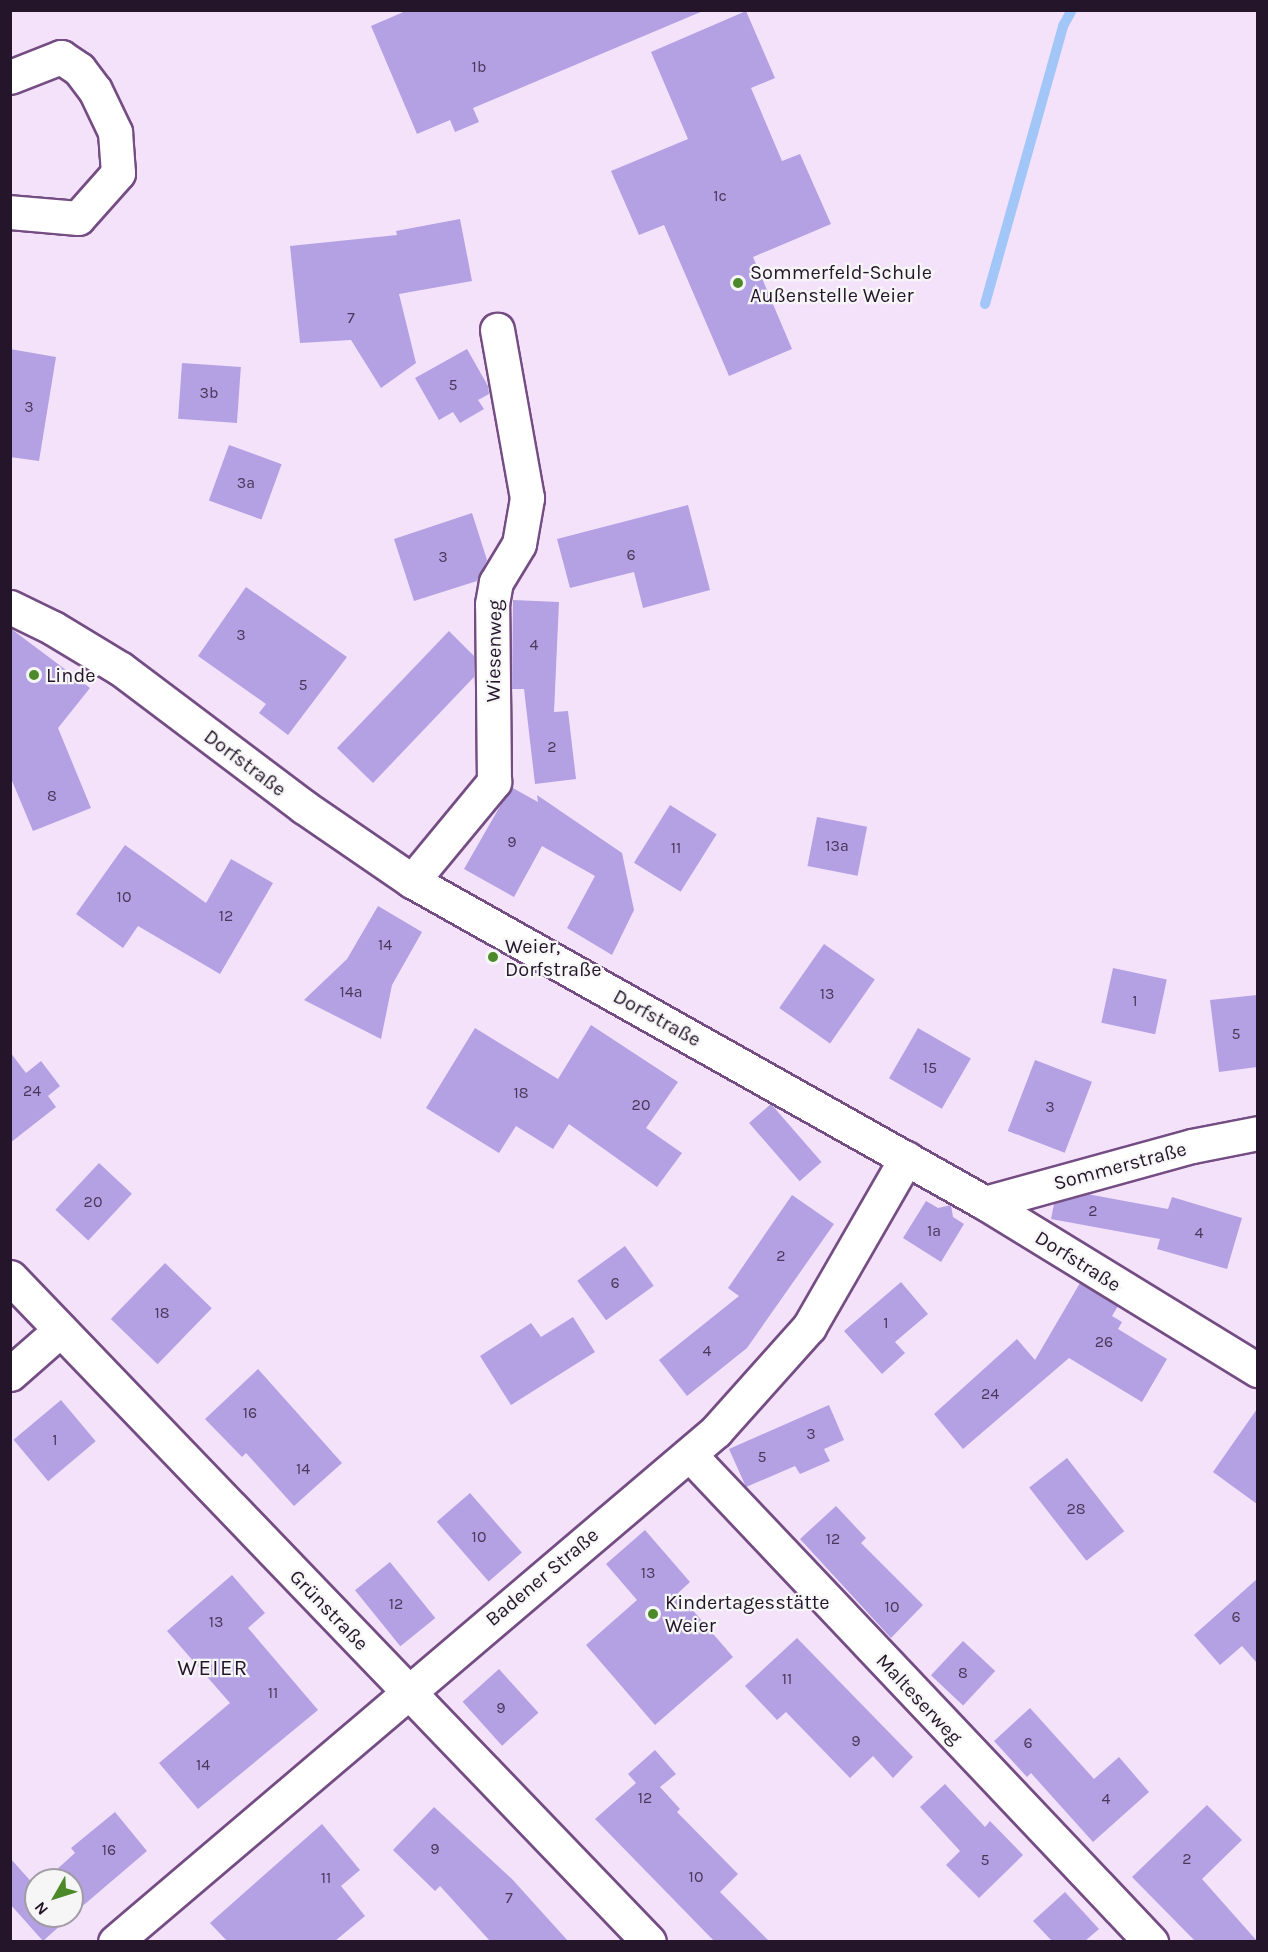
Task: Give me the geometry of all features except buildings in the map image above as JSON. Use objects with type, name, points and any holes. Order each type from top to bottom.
[{"type":"street","points":[[10,77],[61,57],[79,69],[100,101],[115,132],[118,173],[78,218],[10,212]]},
{"type":"street","name":"Wiesenweg","points":[[412,881],[494,782],[492,604],[496,582],[519,544],[528,498],[497,330]]},
{"type":"street","name":"Dorfstraße","points":[[10,607],[53,628],[121,669],[304,807],[412,881],[985,1203],[1257,1370]]},
{"type":"street","name":"Sommerstraße","points":[[985,1203],[1192,1146],[1257,1133]]},
{"type":"street","name":"Badener Straße","points":[[115,1941],[406,1690],[690,1455],[809,1327],[906,1158]]},
{"type":"street","name":"Grünstraße","points":[[10,1277],[649,1941]]},
{"type":"street","points":[[10,1374],[60,1330]]},
{"type":"street","name":"Malteserweg","points":[[690,1455],[1151,1941]]},
{"type":"waterway","points":[[985,304],[1063,26],[1072,10]]},
{"type":"place","name":"Sommerfeld-Schule Außenstelle Weier","points":[[738,283]]},
{"type":"place","name":"Linde","points":[[34,675]]},
{"type":"place","name":"Weier, Dorfstraße","points":[[493,957]]},
{"type":"place","name":"Kindertagesstätte Weier","points":[[653,1614]]},
{"type":"district","name":"WEIER","points":[[213,1669]]}]
